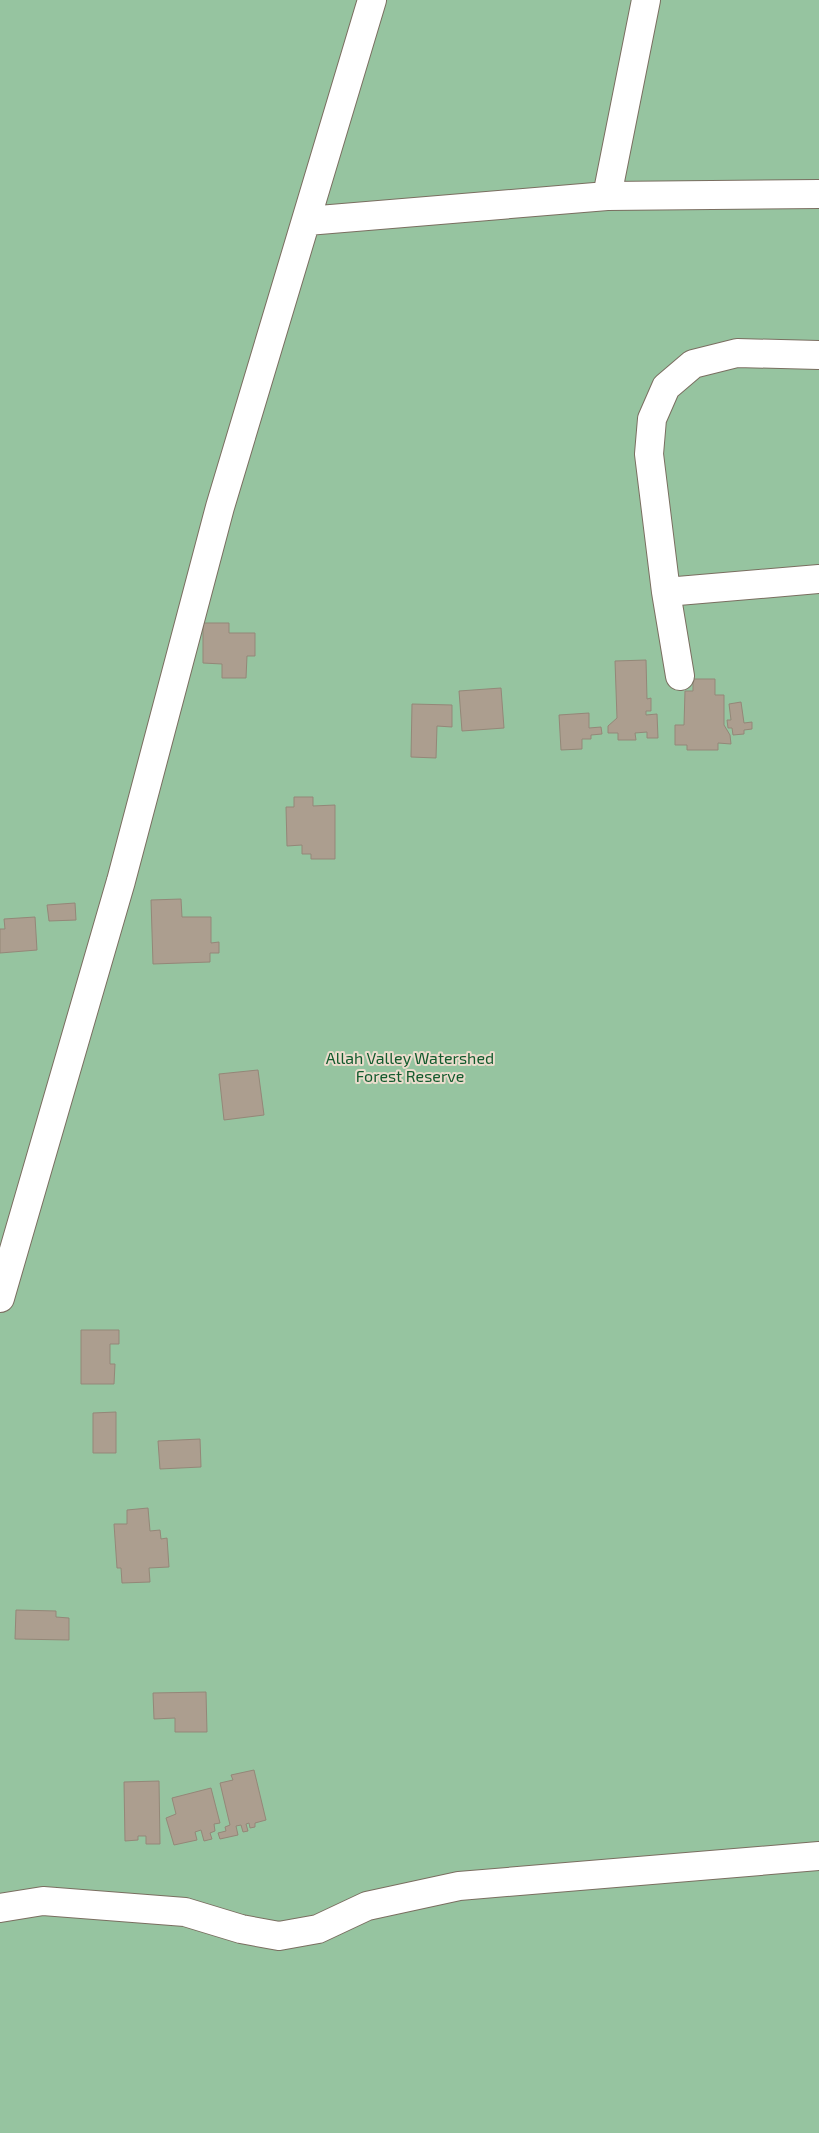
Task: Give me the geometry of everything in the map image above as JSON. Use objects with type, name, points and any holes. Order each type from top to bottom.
[{"type":"street","points":[[0,1298],[121,881],[220,507],[372,0]]},
{"type":"street","points":[[607,196],[646,0]]},
{"type":"street","points":[[306,220],[607,196],[819,194]]},
{"type":"street","points":[[680,676],[666,592],[649,454],[652,418],[666,387],[693,364],[738,352],[819,355]]},
{"type":"street","points":[[666,592],[819,579]]},
{"type":"street","points":[[0,1908],[43,1900],[185,1912],[240,1929],[279,1936],[318,1929],[367,1906],[459,1886],[819,1856]]},
{"type":"green space","name":"Allah Valley Watershed Forest Reserve","points":[[0,0],[819,0],[819,2133],[0,2133]]},
{"type":"building","points":[[203,623],[229,623],[229,633],[255,633],[255,656],[247,656],[246,678],[222,678],[222,664],[203,663]]},
{"type":"building","points":[[646,660],[647,699],[651,698],[651,711],[646,711],[646,715],[657,714],[658,738],[647,738],[647,732],[635,733],[636,740],[618,740],[618,733],[608,733],[608,726],[617,718],[615,661]]},
{"type":"building","points":[[693,679],[715,679],[715,695],[724,695],[724,725],[730,735],[731,744],[718,743],[718,750],[687,750],[687,745],[675,745],[675,725],[684,725],[685,691],[693,691]]},
{"type":"building","points":[[501,688],[504,728],[462,731],[459,691]]},
{"type":"building","points":[[741,702],[744,723],[752,722],[752,729],[744,730],[744,734],[733,735],[732,728],[728,728],[727,720],[731,720],[729,704]]},
{"type":"building","points":[[412,704],[452,705],[452,727],[437,726],[436,758],[411,757]]},
{"type":"building","points":[[589,713],[589,728],[601,727],[602,734],[591,735],[591,739],[582,739],[582,749],[561,750],[559,715]]},
{"type":"building","points":[[294,797],[313,797],[313,806],[335,805],[335,859],[311,859],[311,854],[302,854],[302,845],[287,846],[286,807],[294,807]]},
{"type":"building","points":[[181,899],[182,917],[211,917],[211,943],[219,942],[219,953],[210,953],[210,962],[153,964],[151,900]]},
{"type":"building","points":[[75,903],[76,920],[49,921],[47,905]]},
{"type":"building","points":[[35,917],[37,950],[0,953],[0,929],[5,929],[4,919]]},
{"type":"building","points":[[258,1070],[264,1115],[224,1120],[219,1074]]},
{"type":"building","points":[[81,1330],[119,1330],[119,1344],[110,1344],[110,1364],[115,1364],[114,1384],[81,1384]]},
{"type":"building","points":[[116,1412],[116,1453],[93,1453],[93,1413]]},
{"type":"building","points":[[200,1439],[201,1467],[160,1469],[158,1441]]},
{"type":"building","points":[[148,1508],[150,1531],[160,1530],[161,1539],[167,1538],[169,1567],[149,1568],[150,1582],[122,1583],[121,1568],[117,1568],[114,1524],[127,1524],[127,1510]]},
{"type":"building","points":[[16,1610],[56,1611],[56,1617],[69,1618],[69,1640],[15,1639]]},
{"type":"building","points":[[206,1692],[207,1732],[175,1732],[175,1718],[154,1719],[153,1693]]},
{"type":"building","points":[[254,1770],[266,1820],[255,1823],[255,1827],[250,1828],[249,1823],[246,1824],[248,1831],[243,1832],[241,1825],[236,1826],[238,1835],[220,1839],[218,1833],[226,1831],[225,1827],[230,1825],[220,1783],[233,1780],[231,1775]]},
{"type":"building","points":[[159,1781],[160,1844],[146,1844],[146,1836],[138,1836],[138,1840],[125,1841],[124,1782]]},
{"type":"building","points":[[211,1788],[220,1823],[214,1824],[215,1831],[210,1833],[212,1839],[204,1841],[201,1830],[195,1832],[197,1840],[174,1845],[166,1818],[176,1814],[172,1798]]}]
